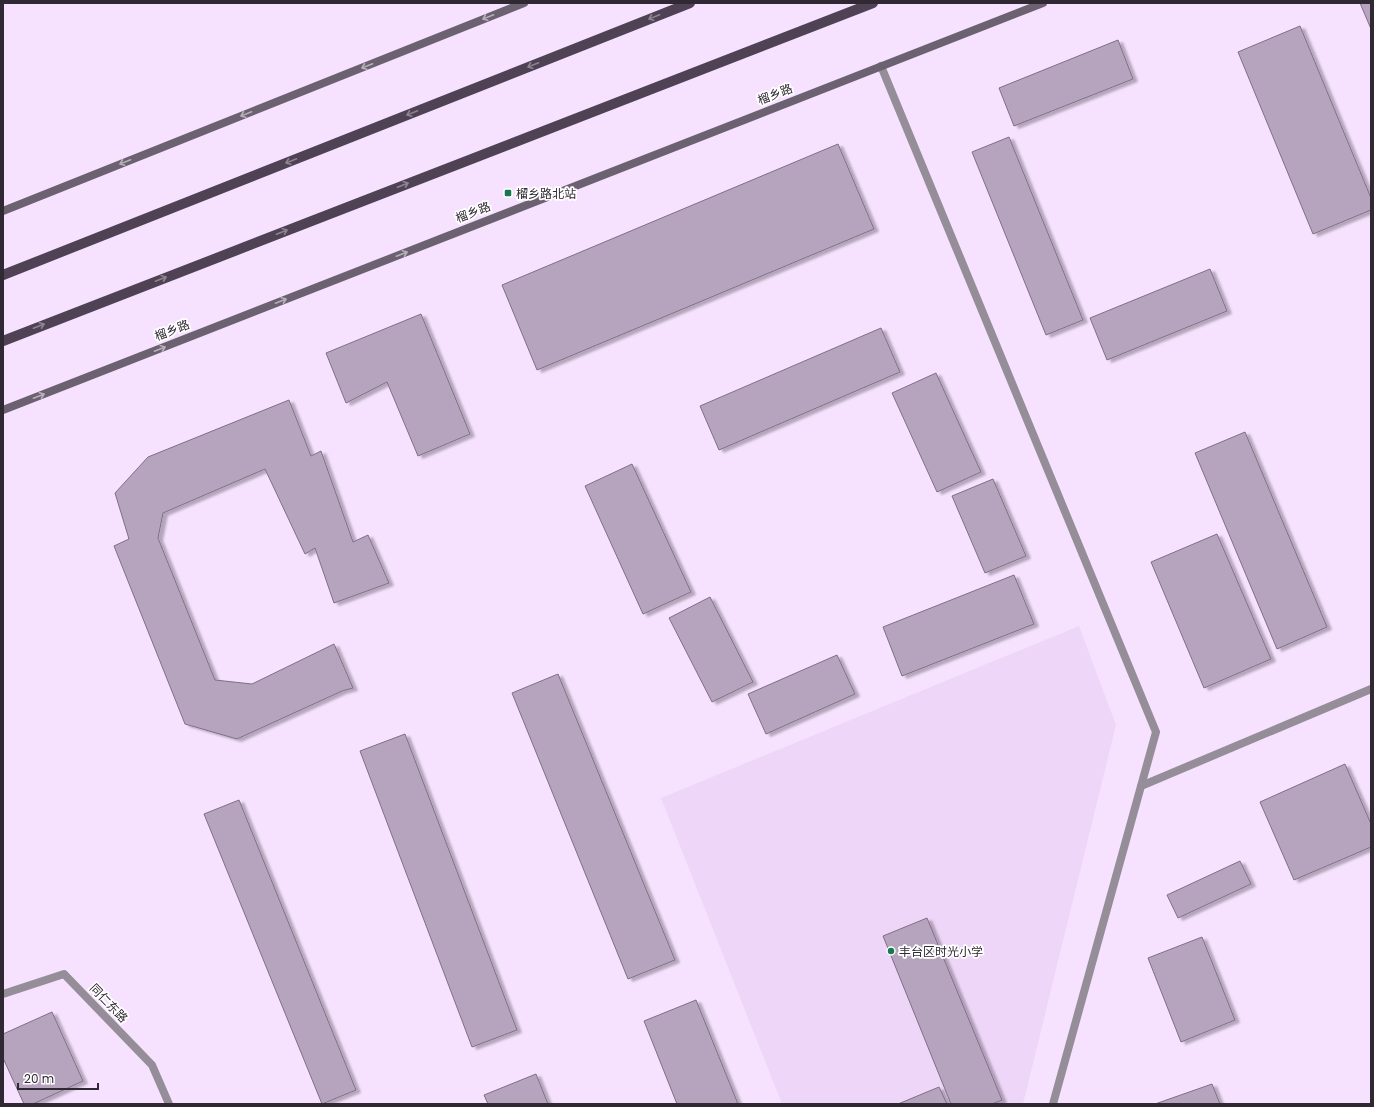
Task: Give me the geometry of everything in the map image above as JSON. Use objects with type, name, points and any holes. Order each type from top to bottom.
[{"type":"main road","points":[[3,275],[690,3]]},
{"type":"main road","points":[[3,341],[873,3]]},
{"type":"street","points":[[3,211],[524,3]]},
{"type":"street","name":"榴乡路","points":[[3,410],[1043,3]]},
{"type":"street","points":[[881,66],[1156,732],[1053,1104]]},
{"type":"street","points":[[1141,786],[1371,689]]},
{"type":"street","name":"同仁东路","points":[[3,994],[64,974],[152,1064],[169,1104]]},
{"type":"shaded area","name":"丰台区时光小学","points":[[1079,626],[1116,725],[1023,1104],[782,1104],[661,798]]},
{"type":"building","points":[[1360,3],[1371,3],[1371,29]]},
{"type":"building","points":[[1300,26],[1371,198],[1371,210],[1313,234],[1238,52]]},
{"type":"building","points":[[1118,40],[1133,79],[1014,126],[999,88]]},
{"type":"building","points":[[1009,137],[1083,320],[1046,335],[972,152]]},
{"type":"building","points":[[838,144],[874,229],[537,370],[502,285]]},
{"type":"building","points":[[1210,269],[1227,311],[1107,360],[1090,318]]},
{"type":"building","points":[[421,314],[470,434],[418,456],[387,382],[346,403],[326,353]]},
{"type":"building","points":[[881,328],[900,372],[719,450],[700,406]]},
{"type":"building","points":[[936,373],[981,472],[937,492],[892,393]]},
{"type":"building","points":[[289,400],[311,456],[321,451],[353,542],[368,535],[389,583],[334,603],[315,548],[305,554],[265,469],[163,513],[158,538],[215,680],[252,684],[334,644],[353,688],[342,691],[237,739],[185,724],[114,546],[129,539],[115,493],[148,457]]},
{"type":"building","points":[[1245,432],[1327,627],[1277,649],[1195,453]]},
{"type":"building","points":[[632,464],[691,592],[643,614],[585,486]]},
{"type":"building","points":[[993,479],[1026,556],[985,573],[952,496]]},
{"type":"building","points":[[1217,534],[1271,659],[1204,688],[1151,562]]},
{"type":"building","points":[[1014,575],[1034,624],[902,676],[883,627]]},
{"type":"building","points":[[710,597],[753,682],[712,702],[669,618]]},
{"type":"building","points":[[837,655],[855,694],[766,734],[748,694]]},
{"type":"building","points":[[558,674],[675,960],[628,979],[512,693]]},
{"type":"building","points":[[405,734],[517,1030],[472,1047],[360,751]]},
{"type":"building","points":[[1345,764],[1371,824],[1371,847],[1294,880],[1260,802]]},
{"type":"building","points":[[239,800],[356,1090],[322,1104],[204,814]]},
{"type":"building","points":[[1240,861],[1251,884],[1178,918],[1167,895]]},
{"type":"building","points":[[927,918],[1002,1100],[992,1104],[951,1104],[883,936]]},
{"type":"building","points":[[1202,937],[1235,1020],[1181,1042],[1148,958]]},
{"type":"building","points":[[696,1000],[738,1104],[677,1104],[644,1021]]},
{"type":"building","points":[[52,1012],[83,1081],[33,1104],[24,1104],[3,1058],[3,1034]]},
{"type":"building","points":[[536,1074],[548,1104],[488,1104],[484,1095]]},
{"type":"building","points":[[1212,1084],[1220,1104],[1155,1104]]},
{"type":"building","points":[[939,1087],[947,1104],[898,1104]]},
{"type":"place","name":"榴乡路北站","points":[[508,193]]},
{"type":"place","name":"丰台区时光小学","points":[[891,951]]}]
